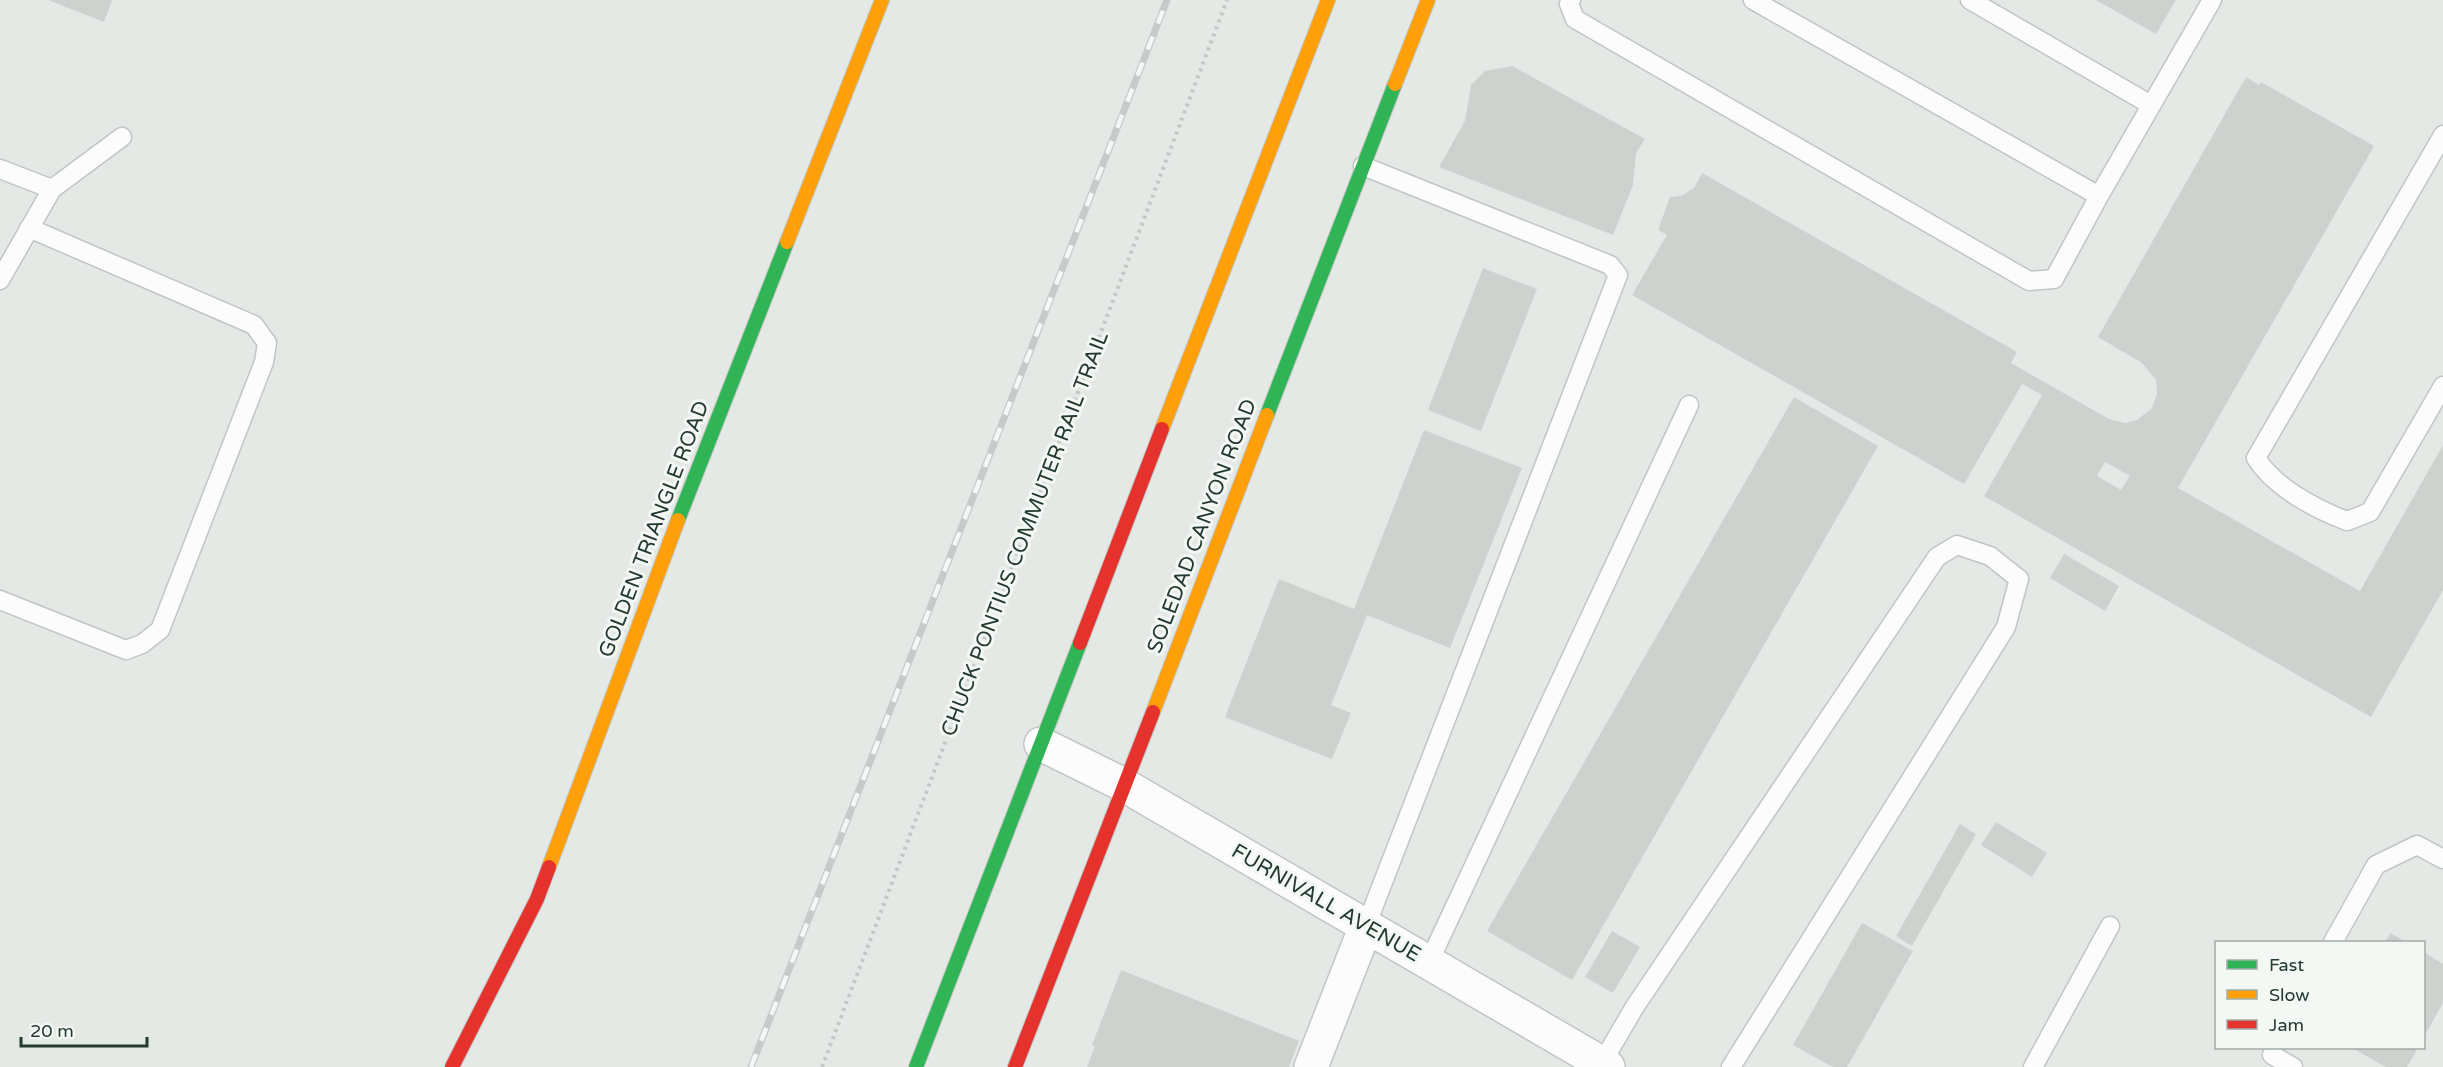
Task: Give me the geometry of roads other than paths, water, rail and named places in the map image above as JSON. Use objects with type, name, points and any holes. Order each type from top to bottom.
[{"type":"main road","name":"GOLDEN TRIANGLE ROAD","points":[[452,1067],[537,899],[679,520],[882,0]]},
{"type":"main road","points":[[916,1067],[1328,0]]},
{"type":"main road","name":"SOLEDAD CANYON ROAD","points":[[1015,1067],[1428,0]]},
{"type":"street","name":"FURNIVALL AVENUE","points":[[1041,744],[1124,785],[1605,1065]]},
{"type":"street","points":[[1311,1067],[1366,926]]},
{"type":"lane","points":[[1571,0],[1569,4],[1575,19],[2029,280],[2054,279],[2098,196],[2212,0]]},
{"type":"lane","points":[[1753,0],[2098,196]]},
{"type":"lane","points":[[1970,0],[2151,105]]},
{"type":"lane","points":[[2443,135],[2256,458],[2266,473],[2327,514],[2347,521],[2370,512],[2443,386]]},
{"type":"lane","points":[[0,280],[52,189],[122,137]]},
{"type":"lane","points":[[1363,166],[1610,265],[1618,276],[1366,926]]},
{"type":"lane","points":[[0,169],[52,189]]},
{"type":"lane","points":[[0,600],[126,650],[142,645],[160,630],[264,363],[267,342],[254,325],[30,228]]},
{"type":"lane","points":[[1429,962],[1689,405]]},
{"type":"lane","points":[[1605,1065],[1641,998],[1937,557],[1957,545],[1990,556],[2019,579],[2006,627],[1731,1067]]},
{"type":"lane","points":[[2334,941],[2376,865],[2417,845],[2443,859]]},
{"type":"lane","points":[[2032,1067],[2110,926]]},
{"type":"lane","points":[[2271,1056],[2293,1067]]},
{"type":"railway","points":[[751,1067],[1167,0]]}]
